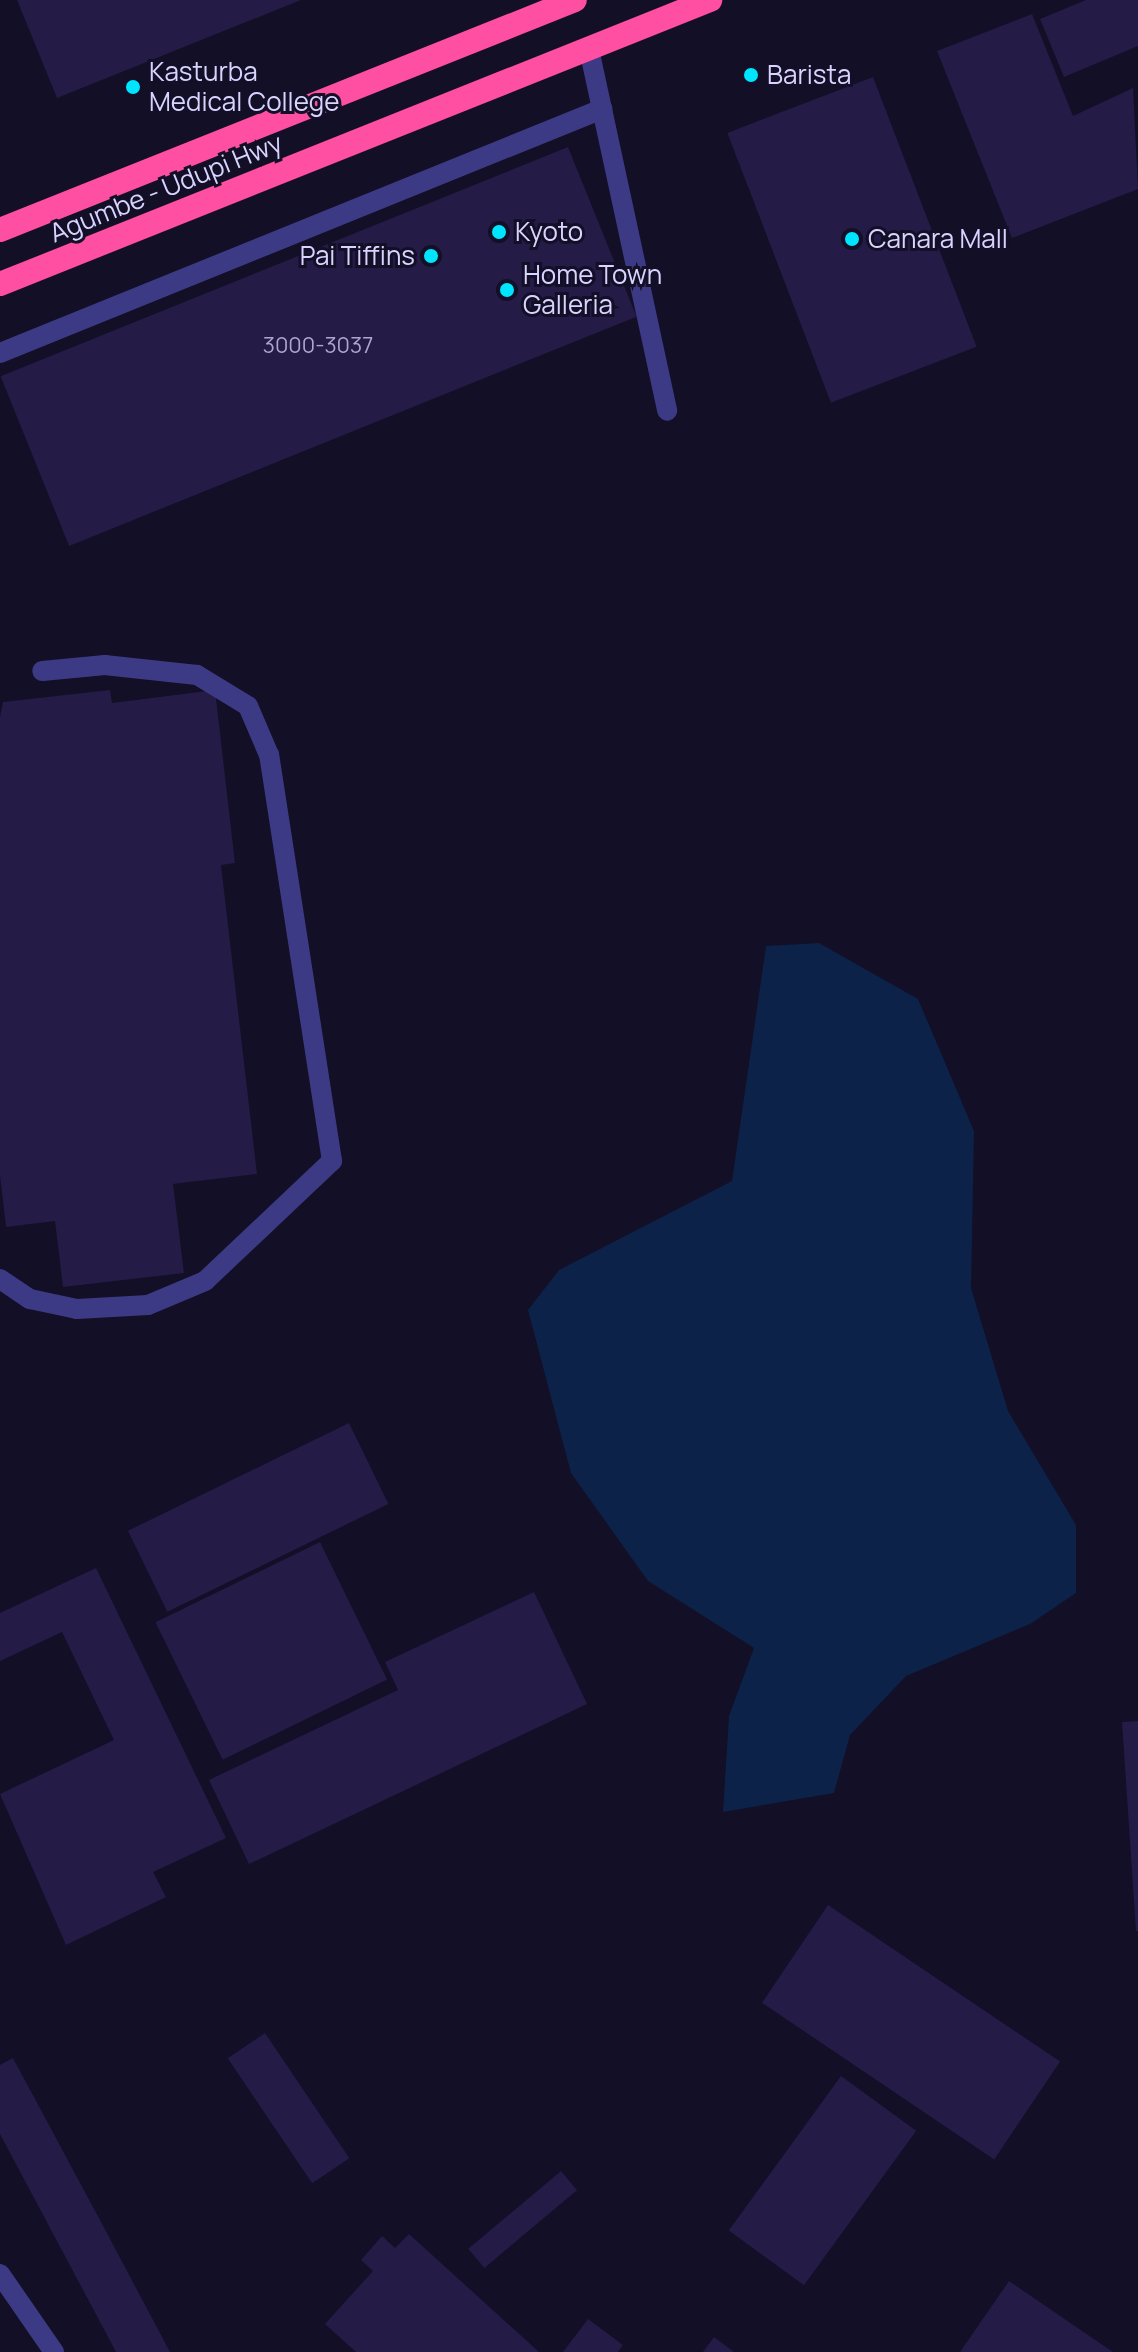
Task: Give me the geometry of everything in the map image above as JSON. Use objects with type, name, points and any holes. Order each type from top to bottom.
[{"type":"highway","name":"Agumbe - Udupi Hwy","points":[[0,230],[575,0]]},
{"type":"highway","name":"Agumbe - Udupi Hwy","points":[[0,284],[710,0]]},
{"type":"street","points":[[589,49],[667,411]]},
{"type":"street","points":[[0,353],[602,109]]},
{"type":"street","points":[[0,1279],[30,1299],[77,1309],[148,1305],[205,1281],[332,1161],[269,755],[248,706],[197,675],[105,665],[42,671]]},
{"type":"street","points":[[0,2274],[54,2352]]},
{"type":"water","points":[[819,943],[918,999],[974,1131],[971,1288],[1008,1411],[1076,1525],[1076,1593],[1030,1624],[906,1676],[850,1735],[834,1793],[723,1812],[729,1716],[754,1648],[648,1581],[571,1473],[528,1310],[559,1270],[732,1181],[766,946]]},
{"type":"building","points":[[17,0],[301,0],[57,98]]},
{"type":"building","points":[[1086,0],[1138,0],[1138,46],[1064,77],[1040,19]]},
{"type":"building","points":[[1032,14],[1073,116],[1133,88],[1138,189],[1012,238],[937,51]]},
{"type":"building","name":"Canara Mall","points":[[873,77],[977,347],[831,403],[727,133]]},
{"type":"building","points":[[568,147],[637,317],[69,546],[1,376]]},
{"type":"building","points":[[110,690],[112,703],[215,690],[235,863],[221,865],[257,1174],[173,1184],[184,1273],[63,1287],[55,1221],[6,1227],[0,1175],[0,717],[3,702]]},
{"type":"building","points":[[349,1423],[388,1504],[167,1612],[128,1531]]},
{"type":"building","points":[[320,1542],[387,1680],[223,1760],[156,1622]]},
{"type":"building","points":[[96,1568],[226,1838],[153,1872],[166,1897],[66,1945],[0,1794],[114,1740],[62,1632],[0,1661],[0,1613]]},
{"type":"building","points":[[534,1592],[587,1704],[249,1864],[209,1780],[398,1690],[385,1662]]},
{"type":"building","points":[[1138,1721],[1138,1931],[1136,1931],[1122,1722]]},
{"type":"building","points":[[828,1905],[1060,2062],[994,2159],[762,2003]]},
{"type":"building","points":[[265,2033],[349,2158],[312,2183],[228,2058]]},
{"type":"building","points":[[13,2058],[170,2352],[116,2352],[0,2134],[0,2065]]},
{"type":"building","points":[[841,2076],[916,2131],[804,2285],[729,2231]]},
{"type":"building","points":[[561,2171],[577,2190],[484,2268],[468,2249]]},
{"type":"building","points":[[409,2234],[539,2352],[356,2352],[325,2324],[373,2271],[361,2260],[382,2236],[395,2248]]},
{"type":"building","points":[[1009,2281],[1113,2352],[960,2352]]},
{"type":"building","points":[[588,2319],[623,2345],[618,2352],[563,2352]]},
{"type":"building","points":[[714,2337],[734,2352],[703,2352]]},
{"type":"place","name":"Barista","points":[[751,75]]},
{"type":"place","name":"Kasturba Medical College","points":[[133,87]]},
{"type":"place","name":"Kyoto","points":[[499,232]]},
{"type":"place","name":"Canara Mall","points":[[852,239]]},
{"type":"place","name":"Pai Tiffins","points":[[431,256]]},
{"type":"place","name":"Home Town Galleria","points":[[507,290]]}]
